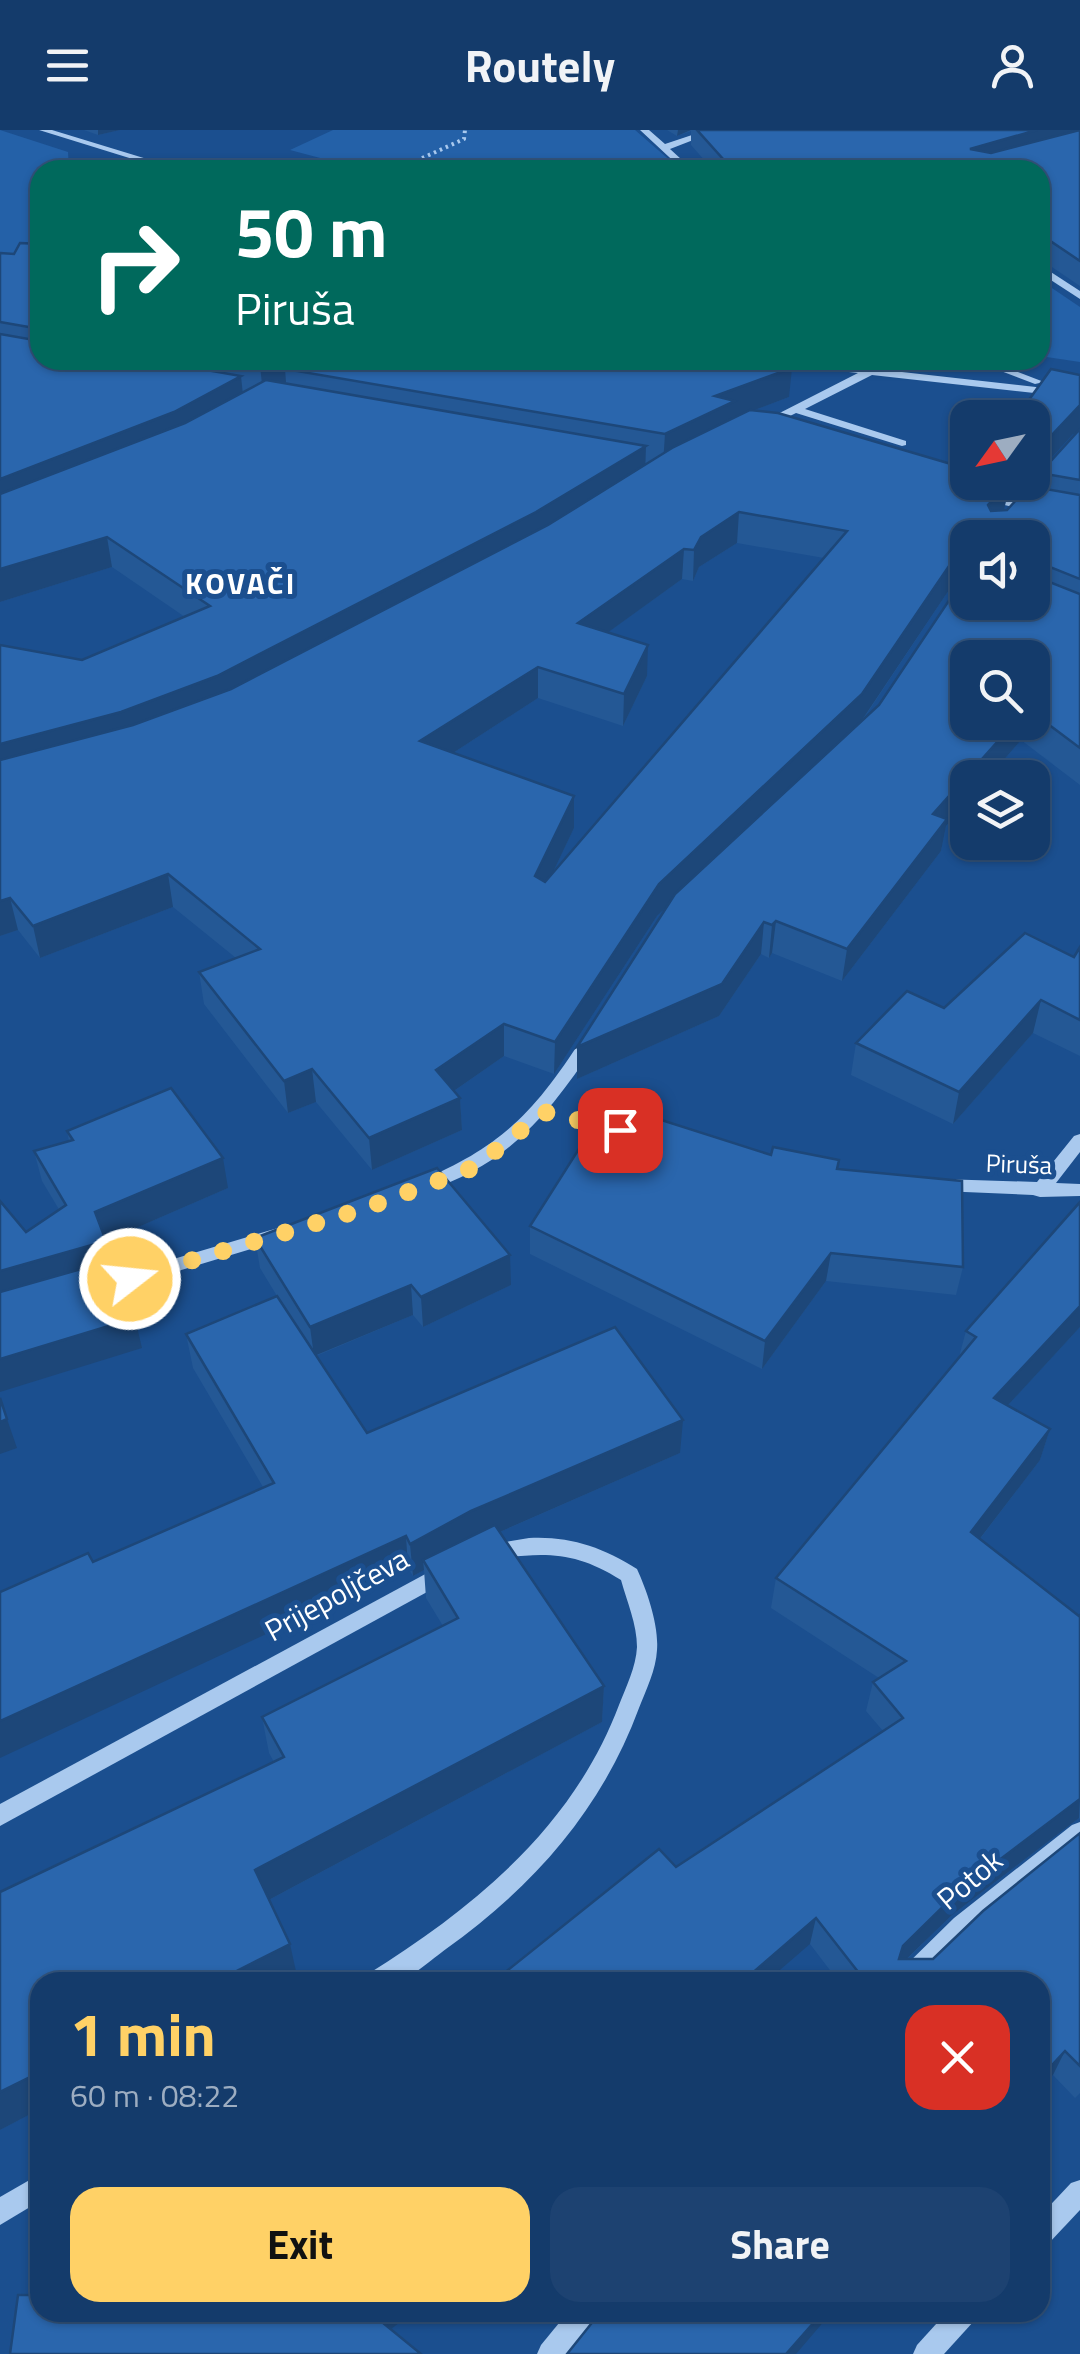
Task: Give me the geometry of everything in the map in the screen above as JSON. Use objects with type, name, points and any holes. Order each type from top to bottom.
[{"type":"street","points":[[42,130],[144,160]]},
{"type":"street","points":[[644,130],[676,160]]},
{"type":"street","points":[[662,148],[715,130]]},
{"type":"street","points":[[1050,275],[1080,296]]},
{"type":"street","points":[[851,370],[1063,391]]},
{"type":"street","points":[[1005,370],[1080,395]]},
{"type":"street","points":[[777,436],[749,433],[868,372]]},
{"type":"street","points":[[794,410],[902,442]]},
{"type":"street","points":[[1006,520],[1080,439]]},
{"type":"street","points":[[993,500],[1080,520]]},
{"type":"street","points":[[400,1195],[475,1167],[544,1112],[594,1032]]},
{"type":"street","points":[[1040,1191],[1080,1140]]},
{"type":"street","name":"Piruša","points":[[925,1184],[1080,1190]]},
{"type":"street","points":[[90,1290],[293,1229]]},
{"type":"street","name":"Prijepoljčeva","points":[[0,1816],[481,1553],[535,1544],[594,1550],[630,1575],[647,1650],[628,1715],[598,1776],[534,1862],[477,1914],[391,1972]]},
{"type":"street","name":"Potok","points":[[915,1972],[962,1926],[1080,1832]]},
{"type":"street","points":[[0,2212],[30,2192]]},
{"type":"street","points":[[1050,2224],[1080,2192]]},
{"type":"street","points":[[550,2354],[577,2322]]},
{"type":"street","points":[[926,2354],[956,2322]]},
{"type":"path","points":[[418,160],[464,139],[465,130]]},
{"type":"shaded area","points":[[0,130],[68,152],[68,160],[30,160],[30,242],[14,254],[0,254]]},
{"type":"shaded area","points":[[333,130],[635,130],[670,160],[328,160],[290,150]]},
{"type":"shaded area","points":[[1050,287],[1080,307],[1080,362],[1050,358]]},
{"type":"building","points":[[697,130],[1037,130],[970,149],[991,153],[1080,130],[1080,261],[1050,241],[1050,160],[724,160]]},
{"type":"building","points":[[20,243],[30,244],[30,327],[0,322],[0,253],[14,254]]},
{"type":"building","points":[[0,334],[30,339],[30,370],[206,370],[241,376],[174,412],[0,479]]},
{"type":"building","points":[[1051,369],[1080,375],[1080,405],[1050,437],[1050,400],[1029,400]]},
{"type":"building","points":[[291,370],[786,370],[715,396],[735,401],[665,434]]},
{"type":"building","points":[[266,380],[646,446],[536,512],[217,676],[121,712],[0,744],[0,645],[82,660],[210,606],[107,537],[0,569],[0,494],[185,423]]},
{"type":"building","points":[[750,410],[778,413],[950,464],[950,500],[993,500],[988,505],[991,511],[1007,510],[1016,500],[1050,500],[1050,490],[1080,495],[1080,579],[1050,567],[1050,520],[950,520],[950,565],[862,694],[659,884],[555,1042],[504,1024],[436,1070],[460,1098],[369,1138],[312,1069],[284,1081],[199,972],[260,949],[168,874],[33,926],[10,898],[0,901],[0,760],[133,725],[231,689],[548,525],[672,448]],"holes":[[[739,512],[847,531],[545,882],[535,876],[574,796],[420,741],[538,667],[624,694],[648,645],[578,623],[684,549],[694,550],[701,537]]]},
{"type":"building","points":[[1080,429],[1080,480],[1050,475],[1050,462]]},
{"type":"building","points":[[1050,582],[1080,594],[1080,748],[1050,726],[1050,640],[950,640],[950,740],[999,740],[981,760],[950,760],[950,795],[933,814],[947,819],[847,949],[776,921],[772,925],[764,922],[722,984],[577,1047],[675,894],[879,705],[950,599],[950,620],[1050,620]]},
{"type":"building","points":[[1025,933],[1074,957],[1080,947],[1080,1020],[1041,1000],[959,1092],[856,1043],[907,991],[944,1008]]},
{"type":"building","points":[[171,1088],[223,1158],[95,1212],[106,1241],[0,1271],[0,1201],[26,1232],[66,1205],[34,1151],[73,1140],[67,1131]]},
{"type":"building","points":[[608,1103],[771,1155],[773,1147],[839,1160],[837,1169],[962,1181],[963,1267],[831,1253],[765,1341],[530,1226]]},
{"type":"building","points":[[437,1168],[510,1255],[421,1297],[411,1285],[310,1327],[255,1238]]},
{"type":"building","points":[[1080,1202],[1080,1306],[994,1398],[1050,1429],[971,1532],[1080,1615],[1080,1799],[961,1889],[903,1946],[899,1959],[933,1959],[983,1911],[1080,1833],[1080,2066],[1065,2051],[1050,2067],[1050,1972],[858,1972],[816,1918],[754,1972],[505,1972],[659,1849],[676,1867],[903,1718],[873,1682],[906,1661],[776,1578],[976,1337],[966,1331]]},
{"type":"building","points":[[113,1260],[135,1318],[0,1359],[0,1292]]},
{"type":"building","points":[[277,1296],[367,1433],[615,1327],[683,1420],[471,1511],[410,1544],[406,1536],[0,1721],[0,1592],[88,1553],[93,1562],[274,1483],[186,1334]]},
{"type":"building","points":[[0,1398],[7,1419],[0,1422]]},
{"type":"building","points":[[495,1525],[604,1686],[255,1870],[290,1944],[235,1972],[30,1972],[30,2077],[0,2092],[0,1892],[284,1757],[262,1717],[458,1618],[423,1560]]},
{"type":"building","points":[[18,2295],[30,2295],[30,2322],[382,2322],[421,2354],[10,2354]]},
{"type":"building","points":[[814,2322],[786,2354],[567,2354],[591,2324]]},
{"type":"district","name":"KOVAČI","points":[[241,584]]},
{"type":"route","points":[[130,1279],[363,1209],[475,1167],[544,1112],[620,1130]]}]
